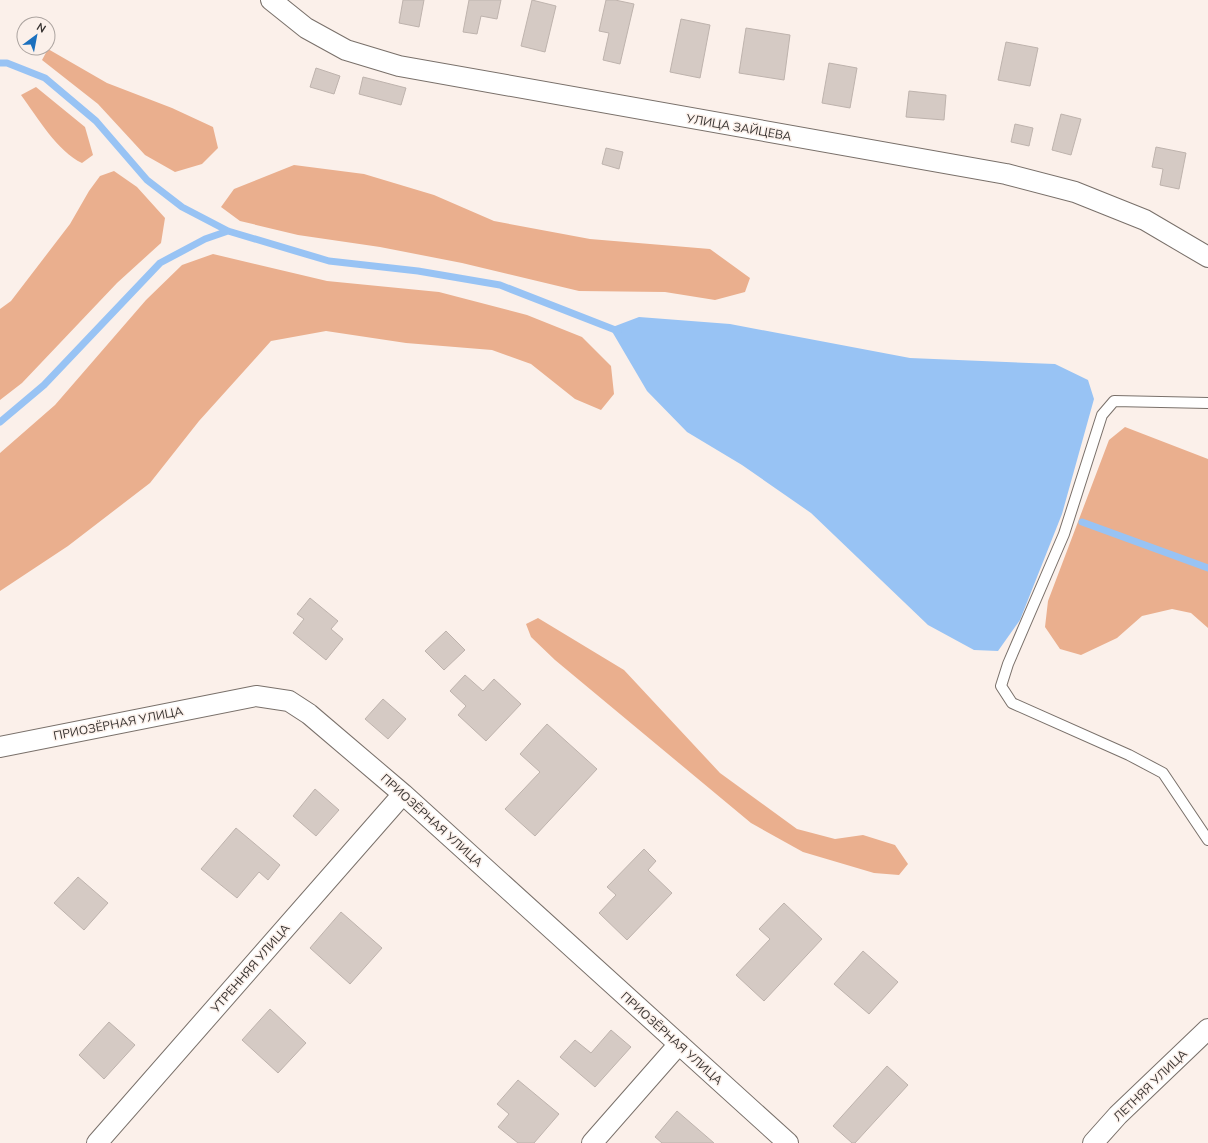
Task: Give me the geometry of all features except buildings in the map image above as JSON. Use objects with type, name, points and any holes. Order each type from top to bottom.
[{"type":"street","name":"УЛИЦА ЗАЙЦЕВА","points":[[271,0],[306,28],[346,50],[399,66],[1006,174],[1075,192],[1145,220],[1208,257]]},
{"type":"street","name":"ПРИОЗЁРНАЯ УЛИЦА","points":[[0,747],[256,696],[289,701],[309,714],[403,794],[788,1143]]},
{"type":"street","name":"УТРЕННЯЯ УЛИЦА","points":[[97,1143],[403,794]]},
{"type":"street","name":"ЛЕТНЯЯ УЛИЦА","points":[[1093,1143],[1118,1115],[1208,1029]]},
{"type":"street","points":[[592,1143],[679,1044]]},
{"type":"lane","points":[[1208,403],[1114,401],[1102,415],[1064,534],[1008,664],[1001,686],[1012,703],[1129,755],[1163,773],[1208,840]]},
{"type":"shaded area","points":[[56,54],[107,83],[172,108],[213,127],[218,148],[202,164],[175,172],[145,155],[98,104],[42,60],[44,56],[56,56]]},
{"type":"shaded area","points":[[36,87],[85,127],[93,155],[82,163],[73,158],[56,142],[21,95]]},
{"type":"shaded area","points":[[294,165],[364,174],[434,195],[494,221],[590,239],[710,249],[750,278],[745,292],[715,300],[665,292],[579,291],[462,263],[380,247],[298,235],[240,221],[221,207],[234,189]]},
{"type":"shaded area","points":[[114,171],[137,187],[165,218],[161,243],[117,283],[22,383],[0,400],[0,309],[11,301],[70,224],[89,191],[100,176]]},
{"type":"shaded area","points":[[213,254],[327,281],[439,292],[527,315],[582,337],[611,366],[614,394],[601,410],[575,399],[531,364],[492,350],[406,343],[326,331],[271,341],[199,421],[150,483],[68,546],[0,591],[0,453],[55,405],[146,300],[182,265]]},
{"type":"shaded area","points":[[1125,427],[1208,459],[1208,628],[1191,613],[1172,609],[1142,616],[1117,638],[1081,655],[1060,649],[1045,627],[1048,601],[1109,440]]},
{"type":"shaded area","points":[[538,618],[624,670],[720,773],[797,829],[835,839],[863,835],[895,845],[908,864],[899,875],[874,873],[803,852],[751,823],[555,660],[531,637],[526,624]]},
{"type":"water","points":[[639,317],[730,324],[910,358],[1055,364],[1088,380],[1094,399],[1062,514],[1020,620],[998,651],[974,650],[928,625],[811,513],[742,465],[687,432],[647,391],[610,328]]},
{"type":"waterway","points":[[0,63],[7,63],[45,78],[96,121],[147,180],[182,207],[228,231],[329,261],[418,271],[500,285],[618,331]]},
{"type":"waterway","points":[[0,422],[44,385],[160,263],[205,239],[228,231]]},
{"type":"waterway","points":[[1082,522],[1208,568]]}]
